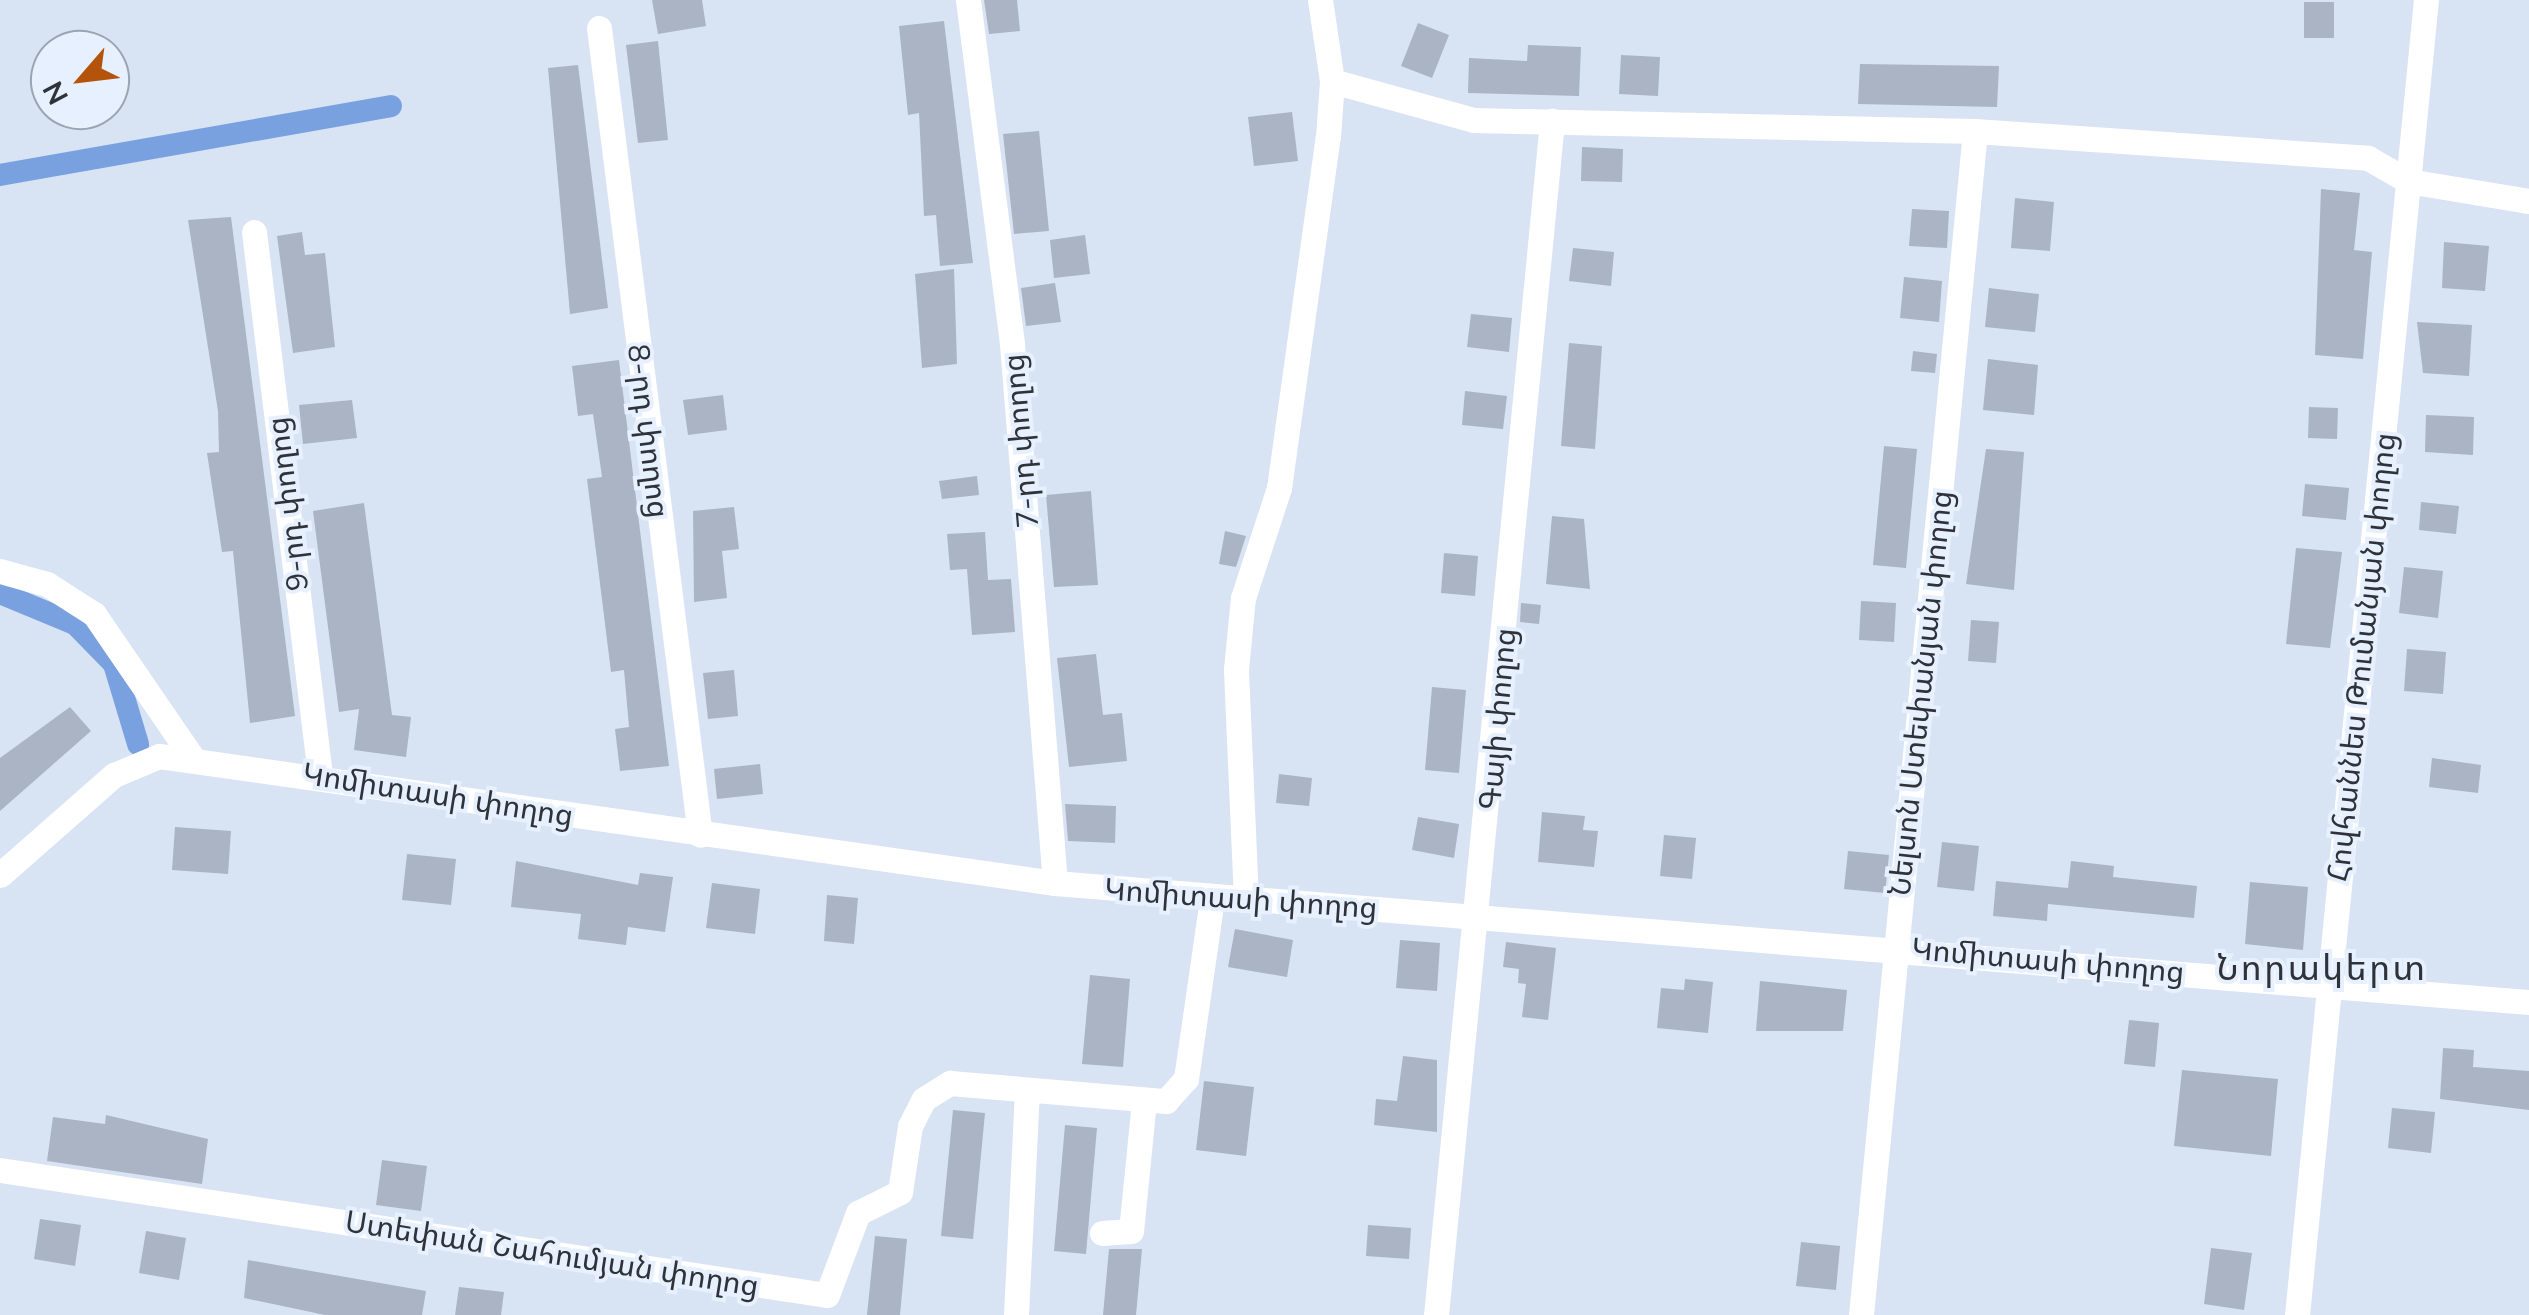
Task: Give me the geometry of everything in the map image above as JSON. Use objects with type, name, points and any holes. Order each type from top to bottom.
[{"type":"street","name":"7-րդ փողոց","points":[[968,0],[1012,344],[1055,883]]},
{"type":"street","points":[[1246,900],[1236,725],[1243,598],[1279,488],[1332,82],[1320,0]]},
{"type":"street","name":"Հովհաննես Թումանյան փողոց","points":[[2297,1315],[2426,0]]},
{"type":"street","name":"8-րդ փողոց","points":[[599,28],[700,835]]},
{"type":"street","points":[[1332,82],[1474,120],[1975,131],[2368,158],[2408,180],[2529,202]]},
{"type":"street","name":"Գայի փողոց","points":[[1436,1315],[1479,914],[1552,122]]},
{"type":"street","name":"Նելսոն Ստեփանյան փողոց","points":[[1861,1315],[1975,131]]},
{"type":"street","name":"9-րդ փողոց","points":[[254,232],[320,775]]},
{"type":"street","points":[[0,571],[47,584],[94,614],[194,760]]},
{"type":"street","name":"Կոմիտասի փողոց","points":[[0,875],[138,760],[194,760],[1055,883],[1212,898],[1479,914],[2529,1002]]},
{"type":"street","points":[[1102,1234],[1132,1231],[1144,1101],[1166,1101],[1186,1079],[1212,898]]},
{"type":"street","name":"Ստեփան Շահումյան փողոց","points":[[0,1170],[830,1305],[858,1213],[900,1192],[924,1100],[950,1083],[1027,1094],[1144,1101]]},
{"type":"street","points":[[1016,1315],[1027,1094]]},
{"type":"building","points":[[652,0],[702,0],[706,26],[658,34]]},
{"type":"building","points":[[984,0],[1017,0],[1020,31],[989,34]]},
{"type":"building","points":[[2304,2],[2334,2],[2334,38],[2304,38]]},
{"type":"building","points":[[944,21],[973,263],[940,266],[936,215],[924,216],[919,113],[908,115],[899,26]]},
{"type":"building","points":[[1418,23],[1449,35],[1432,78],[1401,66]]},
{"type":"building","points":[[658,41],[668,140],[638,143],[626,45]]},
{"type":"building","points":[[1528,45],[1581,47],[1579,96],[1468,93],[1469,58],[1527,61]]},
{"type":"building","points":[[1621,55],[1660,57],[1658,96],[1619,94]]},
{"type":"building","points":[[1860,64],[1999,66],[1997,107],[1858,104]]},
{"type":"building","points":[[578,65],[608,308],[570,314],[548,68]]},
{"type":"building","points":[[1292,112],[1298,161],[1254,166],[1248,117]]},
{"type":"building","points":[[1039,131],[1049,231],[1014,234],[1003,134]]},
{"type":"building","points":[[1582,147],[1623,149],[1622,182],[1581,181]]},
{"type":"building","points":[[2321,189],[2360,193],[2354,250],[2372,252],[2363,359],[2315,355]]},
{"type":"building","points":[[2015,198],[2054,202],[2050,251],[2011,248]]},
{"type":"building","points":[[1912,209],[1949,211],[1947,248],[1909,246]]},
{"type":"building","points":[[231,217],[295,716],[250,723],[233,551],[222,552],[207,453],[219,452],[218,411],[188,220]]},
{"type":"building","points":[[302,232],[305,255],[325,253],[335,347],[293,353],[277,236]]},
{"type":"building","points":[[1085,235],[1090,274],[1054,278],[1050,240]]},
{"type":"building","points":[[2444,242],[2489,246],[2485,291],[2442,288]]},
{"type":"building","points":[[1573,248],[1614,252],[1611,286],[1569,281]]},
{"type":"building","points":[[954,269],[957,364],[922,368],[915,274]]},
{"type":"building","points":[[1904,277],[1942,281],[1939,322],[1900,318]]},
{"type":"building","points":[[1055,283],[1061,322],[1026,326],[1021,288]]},
{"type":"building","points":[[1989,288],[2039,294],[2035,332],[1985,327]]},
{"type":"building","points":[[1471,314],[1512,318],[1509,352],[1467,347]]},
{"type":"building","points":[[2417,322],[2472,325],[2469,376],[2423,373]]},
{"type":"building","points":[[1569,343],[1602,346],[1595,449],[1561,446]]},
{"type":"building","points":[[1913,351],[1937,354],[1935,373],[1911,371]]},
{"type":"building","points":[[1988,359],[2038,365],[2034,415],[1983,410]]},
{"type":"building","points":[[619,360],[669,766],[620,771],[615,729],[629,727],[624,670],[611,672],[587,479],[602,477],[593,414],[578,416],[572,366]]},
{"type":"building","points":[[1465,391],[1507,396],[1503,429],[1462,425]]},
{"type":"building","points":[[723,395],[727,430],[688,435],[683,400]]},
{"type":"building","points":[[352,400],[357,438],[303,444],[299,405]]},
{"type":"building","points":[[2309,407],[2338,408],[2337,439],[2308,438]]},
{"type":"building","points":[[2426,415],[2474,417],[2473,455],[2425,452]]},
{"type":"building","points":[[1884,446],[1917,449],[1906,568],[1873,565]]},
{"type":"building","points":[[1986,449],[2024,452],[2014,590],[1966,584]]},
{"type":"building","points":[[977,476],[979,495],[942,499],[939,481]]},
{"type":"building","points":[[2305,484],[2349,488],[2346,520],[2302,516]]},
{"type":"building","points":[[1091,491],[1098,585],[1054,587],[1046,495]]},
{"type":"building","points":[[2421,502],[2459,506],[2456,534],[2419,530]]},
{"type":"building","points":[[364,503],[392,715],[411,717],[406,757],[354,750],[359,709],[339,712],[313,511]]},
{"type":"building","points":[[734,507],[739,549],[722,551],[727,598],[694,602],[693,511]]},
{"type":"building","points":[[1552,516],[1584,519],[1590,589],[1546,584]]},
{"type":"building","points":[[1225,531],[1246,536],[1236,567],[1219,564]]},
{"type":"building","points":[[985,532],[988,580],[1011,579],[1015,632],[972,635],[967,569],[950,570],[947,534]]},
{"type":"building","points":[[2296,548],[2342,552],[2330,648],[2286,644]]},
{"type":"building","points":[[1444,553],[1478,556],[1475,596],[1441,593]]},
{"type":"building","points":[[2404,567],[2443,571],[2438,618],[2399,613]]},
{"type":"building","points":[[1861,601],[1896,603],[1894,642],[1859,640]]},
{"type":"building","points":[[1521,603],[1541,605],[1539,624],[1520,622]]},
{"type":"building","points":[[1971,620],[1999,622],[1996,663],[1968,661]]},
{"type":"building","points":[[2407,649],[2446,652],[2443,694],[2404,691]]},
{"type":"building","points":[[1096,654],[1103,715],[1122,713],[1127,761],[1069,767],[1057,658]]},
{"type":"building","points":[[734,670],[738,716],[708,719],[703,673]]},
{"type":"building","points":[[1432,687],[1466,690],[1459,773],[1425,770]]},
{"type":"building","points":[[70,707],[91,731],[0,811],[0,758]]},
{"type":"building","points":[[2432,758],[2481,765],[2478,793],[2429,787]]},
{"type":"building","points":[[760,764],[763,794],[717,799],[714,769]]},
{"type":"building","points":[[1279,774],[1312,778],[1309,806],[1276,803]]},
{"type":"building","points":[[1065,804],[1116,806],[1115,843],[1068,841]]},
{"type":"building","points":[[1542,812],[1585,816],[1583,830],[1598,831],[1594,867],[1538,862]]},
{"type":"building","points":[[1418,817],[1459,824],[1454,858],[1412,850]]},
{"type":"building","points":[[175,827],[231,831],[228,874],[172,870]]},
{"type":"building","points":[[1664,835],[1696,838],[1692,879],[1660,876]]},
{"type":"building","points":[[1942,842],[1979,846],[1974,891],[1937,887]]},
{"type":"building","points":[[1848,851],[1889,855],[1885,893],[1844,889]]},
{"type":"building","points":[[407,854],[456,859],[451,905],[402,900]]},
{"type":"building","points":[[516,861],[638,885],[640,873],[673,877],[665,932],[628,927],[626,945],[578,939],[581,914],[511,907]]},
{"type":"building","points":[[2071,861],[2114,866],[2113,877],[2197,886],[2194,918],[2048,904],[2047,921],[1993,916],[1996,881],[2068,888]]},
{"type":"building","points":[[2250,882],[2308,887],[2303,950],[2245,944]]},
{"type":"building","points":[[712,883],[760,889],[755,934],[706,928]]},
{"type":"building","points":[[827,895],[858,898],[854,944],[824,941]]},
{"type":"building","points":[[1235,929],[1293,940],[1287,977],[1228,967]]},
{"type":"building","points":[[1400,940],[1440,943],[1437,991],[1396,988]]},
{"type":"building","points":[[1506,942],[1556,948],[1548,1020],[1522,1017],[1526,984],[1518,983],[1519,969],[1503,967]]},
{"type":"building","points":[[1090,975],[1130,979],[1123,1067],[1082,1064]]},
{"type":"building","points":[[1685,979],[1713,982],[1708,1033],[1657,1028],[1661,988],[1684,990]]},
{"type":"building","points":[[1760,981],[1847,990],[1843,1031],[1756,1031]]},
{"type":"building","points":[[2129,1020],[2159,1023],[2155,1067],[2124,1064]]},
{"type":"building","points":[[2443,1048],[2474,1050],[2473,1067],[2529,1071],[2529,1110],[2440,1099]]},
{"type":"building","points":[[1403,1056],[1437,1060],[1437,1132],[1374,1125],[1376,1099],[1397,1101]]},
{"type":"building","points":[[2182,1070],[2278,1079],[2271,1156],[2174,1146]]},
{"type":"building","points":[[1204,1081],[1254,1087],[1246,1156],[1196,1150]]},
{"type":"building","points":[[2392,1108],[2435,1112],[2431,1153],[2388,1148]]},
{"type":"building","points":[[953,1110],[985,1113],[973,1239],[941,1236]]},
{"type":"building","points":[[106,1115],[208,1139],[202,1184],[47,1161],[53,1117],[105,1124]]},
{"type":"building","points":[[1065,1125],[1097,1128],[1086,1254],[1054,1251]]},
{"type":"building","points":[[382,1160],[427,1166],[421,1211],[376,1205]]},
{"type":"building","points":[[40,1219],[81,1225],[75,1266],[34,1259]]},
{"type":"building","points":[[1368,1225],[1411,1228],[1409,1259],[1366,1256]]},
{"type":"building","points":[[146,1231],[186,1238],[179,1280],[139,1273]]},
{"type":"building","points":[[875,1236],[907,1239],[900,1315],[867,1315]]},
{"type":"building","points":[[1801,1242],[1840,1246],[1836,1290],[1796,1286]]},
{"type":"building","points":[[2211,1248],[2252,1253],[2244,1310],[2204,1304]]},
{"type":"building","points":[[1109,1249],[1142,1249],[1136,1315],[1103,1315]]},
{"type":"building","points":[[248,1260],[426,1291],[422,1315],[325,1315],[244,1298]]},
{"type":"building","points":[[459,1287],[504,1292],[501,1315],[455,1315]]},
{"type":"waterway","points":[[0,175],[391,106]]},
{"type":"waterway","points":[[0,593],[75,624],[114,664],[138,744]]},
{"type":"district","name":"Նորակերտ","points":[[2322,967]]}]
